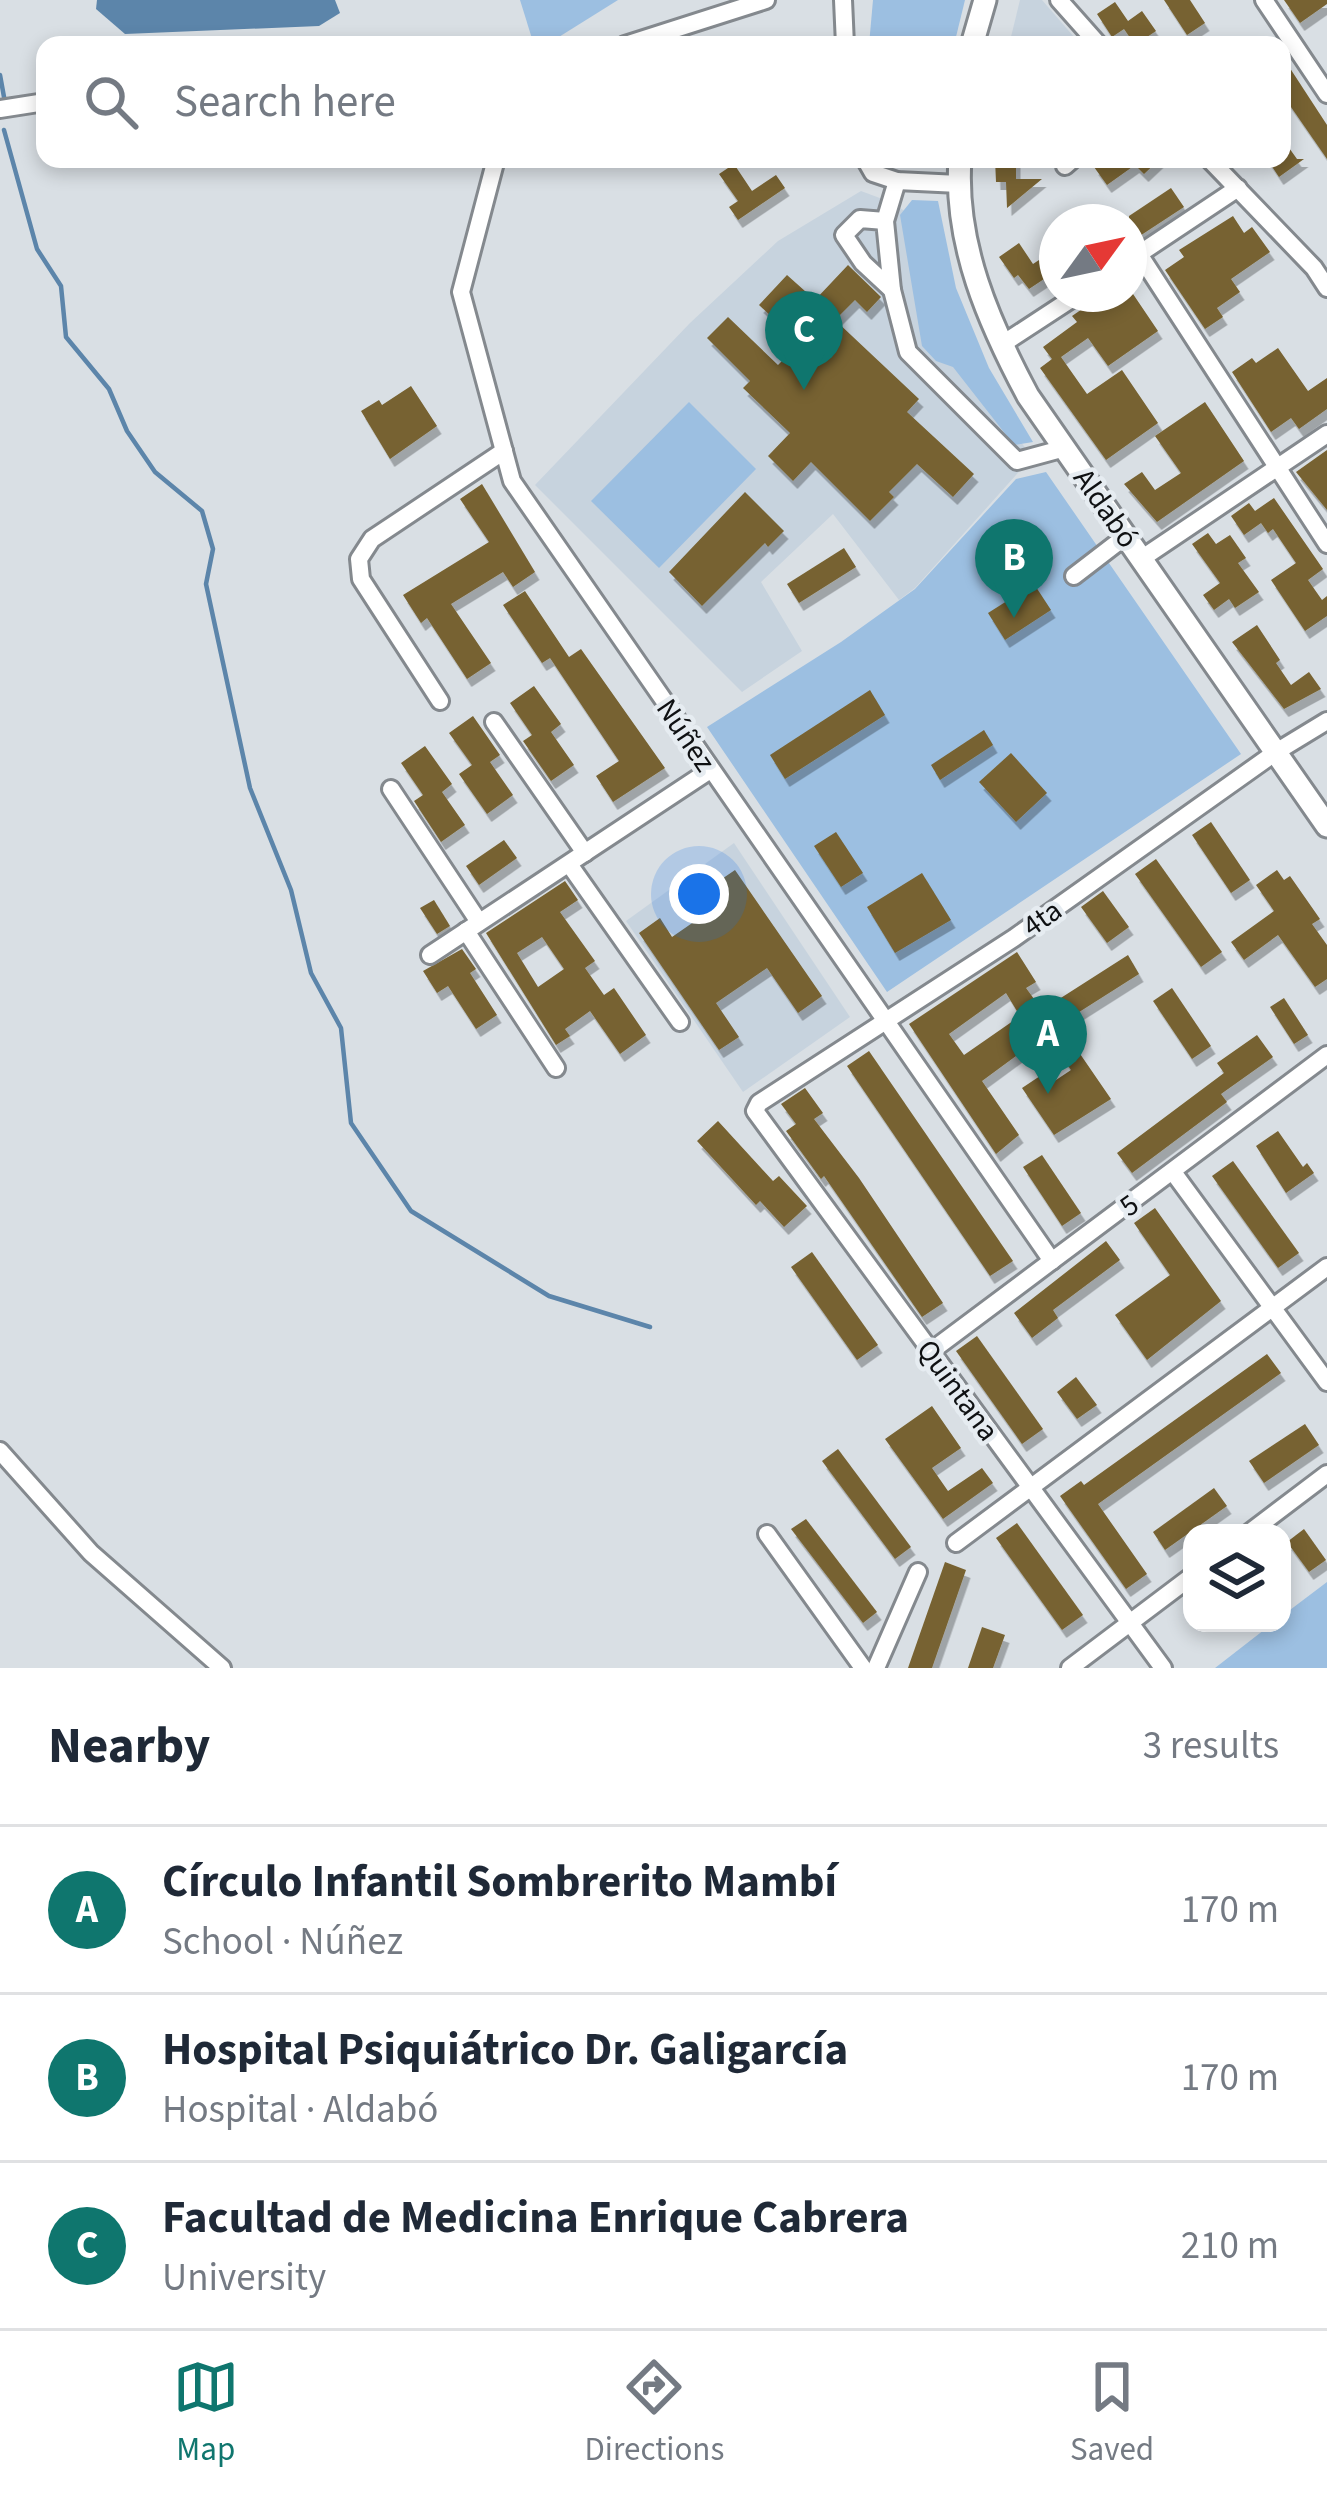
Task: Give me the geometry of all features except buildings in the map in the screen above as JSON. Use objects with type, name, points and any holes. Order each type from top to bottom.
[{"type":"main road","points":[[975,36],[985,0]]},
{"type":"main road","name":"Aldabó","points":[[960,168],[968,256],[1028,396],[1327,826]]},
{"type":"street","points":[[654,36],[766,0]]},
{"type":"street","points":[[843,0],[845,36]]},
{"type":"street","points":[[1059,0],[1091,36]]},
{"type":"street","points":[[1264,0],[1280,36]]},
{"type":"street","points":[[1291,51],[1327,94]]},
{"type":"street","points":[[0,109],[36,103]]},
{"type":"street","name":"Núñez","points":[[494,168],[461,292],[512,482],[1052,1261]]},
{"type":"street","points":[[870,168],[897,181],[959,184]]},
{"type":"street","points":[[1216,168],[1321,286]]},
{"type":"street","points":[[897,181],[885,221],[892,290],[908,352],[1017,460],[1064,448]]},
{"type":"street","points":[[1147,248],[1238,188]]},
{"type":"street","points":[[885,221],[860,219],[844,235],[863,263],[892,290]]},
{"type":"street","points":[[1147,278],[1204,371],[1327,544]]},
{"type":"street","points":[[1008,341],[1052,312]]},
{"type":"street","points":[[1142,559],[1327,434]]},
{"type":"street","points":[[440,701],[361,579],[359,559],[372,539],[504,451]]},
{"type":"street","points":[[1074,576],[1126,536]]},
{"type":"street","name":"4ta","points":[[755,1111],[759,1103],[1013,938],[1327,721]]},
{"type":"street","points":[[494,722],[680,1022]]},
{"type":"street","points":[[430,955],[710,770]]},
{"type":"street","points":[[392,789],[556,1068]]},
{"type":"street","name":"5","points":[[929,1352],[1327,1055]]},
{"type":"street","name":"Quintana","points":[[755,1111],[1163,1668]]},
{"type":"street","points":[[1173,1172],[1327,1382]]},
{"type":"street","points":[[956,1544],[1327,1267]]},
{"type":"street","points":[[0,1451],[91,1553],[221,1668]]},
{"type":"street","points":[[1261,1524],[1327,1474]]},
{"type":"street","points":[[767,1534],[853,1665]]},
{"type":"street","points":[[876,1668],[918,1572]]},
{"type":"street","points":[[1070,1668],[1183,1583]]},
{"type":"shaded area","points":[[97,0],[335,0],[340,13],[319,26],[125,34],[96,9]]},
{"type":"shaded area","points":[[520,0],[618,0],[560,36],[531,36]]},
{"type":"shaded area","points":[[873,0],[965,0],[956,36],[870,36]]},
{"type":"shaded area","points":[[1020,0],[1042,0],[1073,36],[1011,36]]},
{"type":"shaded area","points":[[861,191],[913,217],[932,321],[1032,457],[899,600],[833,514],[761,582],[802,651],[742,692],[535,485],[690,323],[778,241]]},
{"type":"shaded area","points":[[912,200],[938,201],[956,288],[989,368],[1033,442],[1014,445],[953,367],[936,361],[922,346],[900,215]]},
{"type":"shaded area","points":[[689,402],[756,469],[659,568],[591,501]]},
{"type":"shaded area","points":[[1046,472],[1241,754],[887,992],[707,727],[915,589],[1016,479]]},
{"type":"shaded area","points":[[734,843],[850,1017],[743,1092],[626,921]]},
{"type":"shaded area","points":[[1327,1582],[1327,1668],[1215,1668],[1261,1632],[1291,1632],[1291,1609]]},
{"type":"waterway","points":[[0,75],[4,97]]},
{"type":"waterway","points":[[4,130],[37,249],[61,286],[66,337],[109,389],[127,431],[155,472],[202,511],[213,549],[206,584],[250,788],[291,890],[311,973],[341,1028],[351,1123],[411,1211],[549,1296],[650,1327]]},
{"type":"place","name":"Facultad de Medicina Enrique Cabrera","points":[[804,390]]},
{"type":"place","name":"Hospital Psiquiátrico Dr. Galigarcía","points":[[1014,618]]},
{"type":"place","name":"Círculo Infantil Sombrerito Mambí","points":[[1048,1094]]}]
